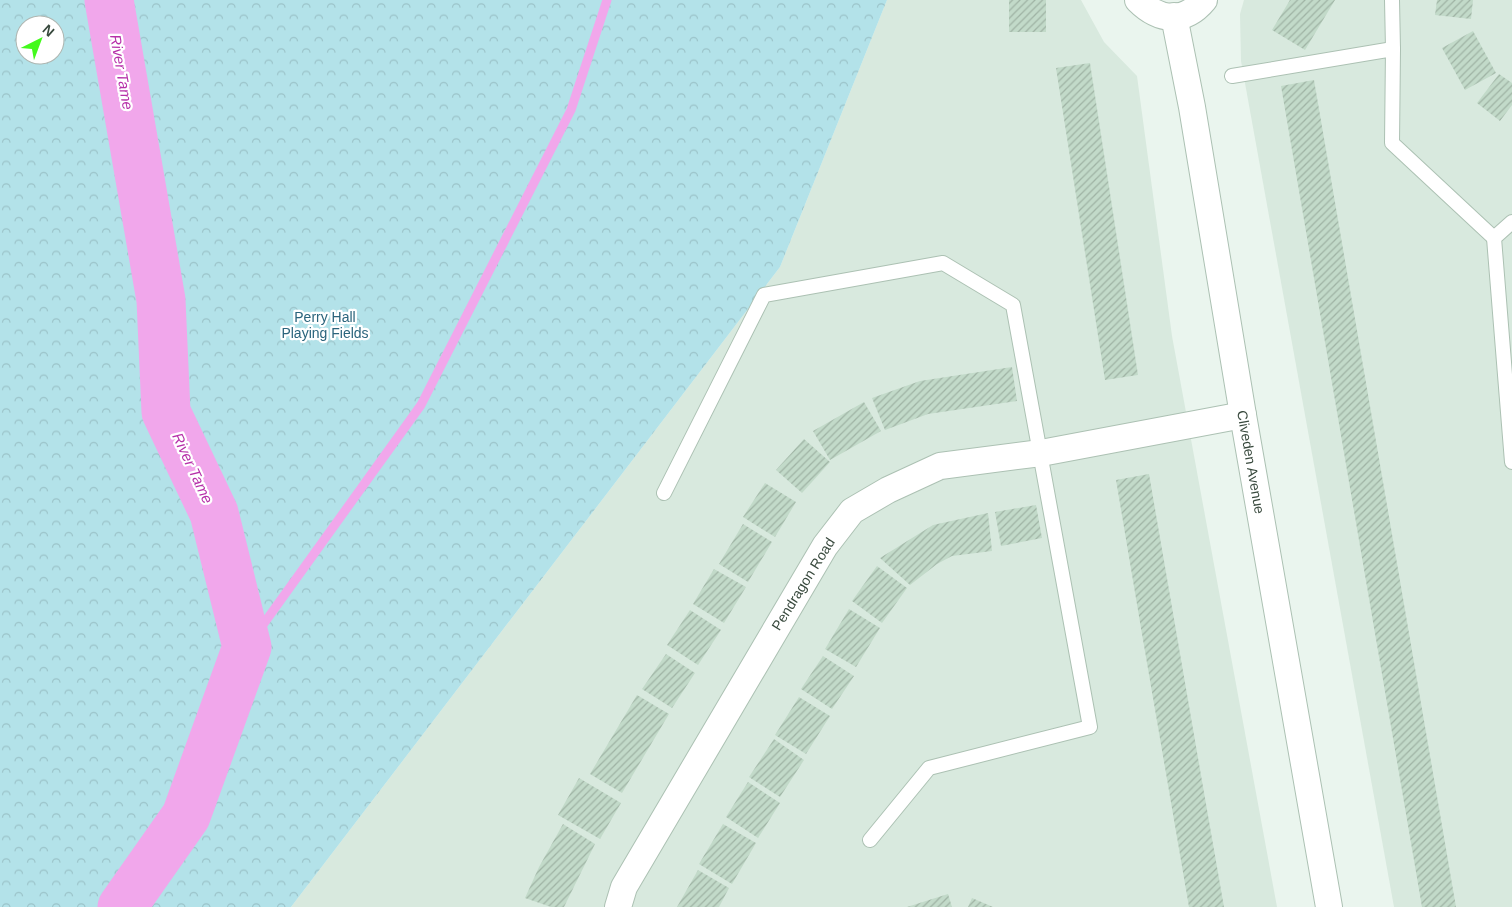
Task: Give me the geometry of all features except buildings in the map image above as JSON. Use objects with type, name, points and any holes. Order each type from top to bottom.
[{"type":"street","points":[[1138,0],[1149,11],[1166,17],[1181,16],[1196,9],[1204,0]]},
{"type":"street","name":"Cliveden Avenue","points":[[1174,16],[1192,107],[1328,907]]},
{"type":"street","name":"Pendragon Road","points":[[618,907],[624,887],[824,546],[852,511],[888,490],[940,466],[1041,453],[1243,415]]},
{"type":"lane","points":[[1392,0],[1392,144],[1494,238],[1512,462]]},
{"type":"lane","points":[[1232,76],[1393,49]]},
{"type":"lane","points":[[1494,238],[1512,222]]},
{"type":"lane","points":[[664,493],[764,294],[943,263],[1013,305],[1090,727],[929,768],[870,840]]},
{"type":"shaded area","points":[[887,0],[1081,0],[1104,42],[1137,76],[1172,336],[1277,907],[291,907],[780,267]]},
{"type":"shaded area","points":[[1244,0],[1512,0],[1512,907],[1394,907],[1241,61],[1240,14]]},
{"type":"green space","name":"Perry Hall Playing Fields","points":[[0,0],[887,0],[780,267],[291,907],[0,907]]},
{"type":"waterway","name":"River Tame","points":[[109,0],[161,300],[166,412],[214,513],[247,647],[186,816],[122,907]]},
{"type":"waterway","points":[[247,647],[421,405],[571,110],[607,0]]}]
